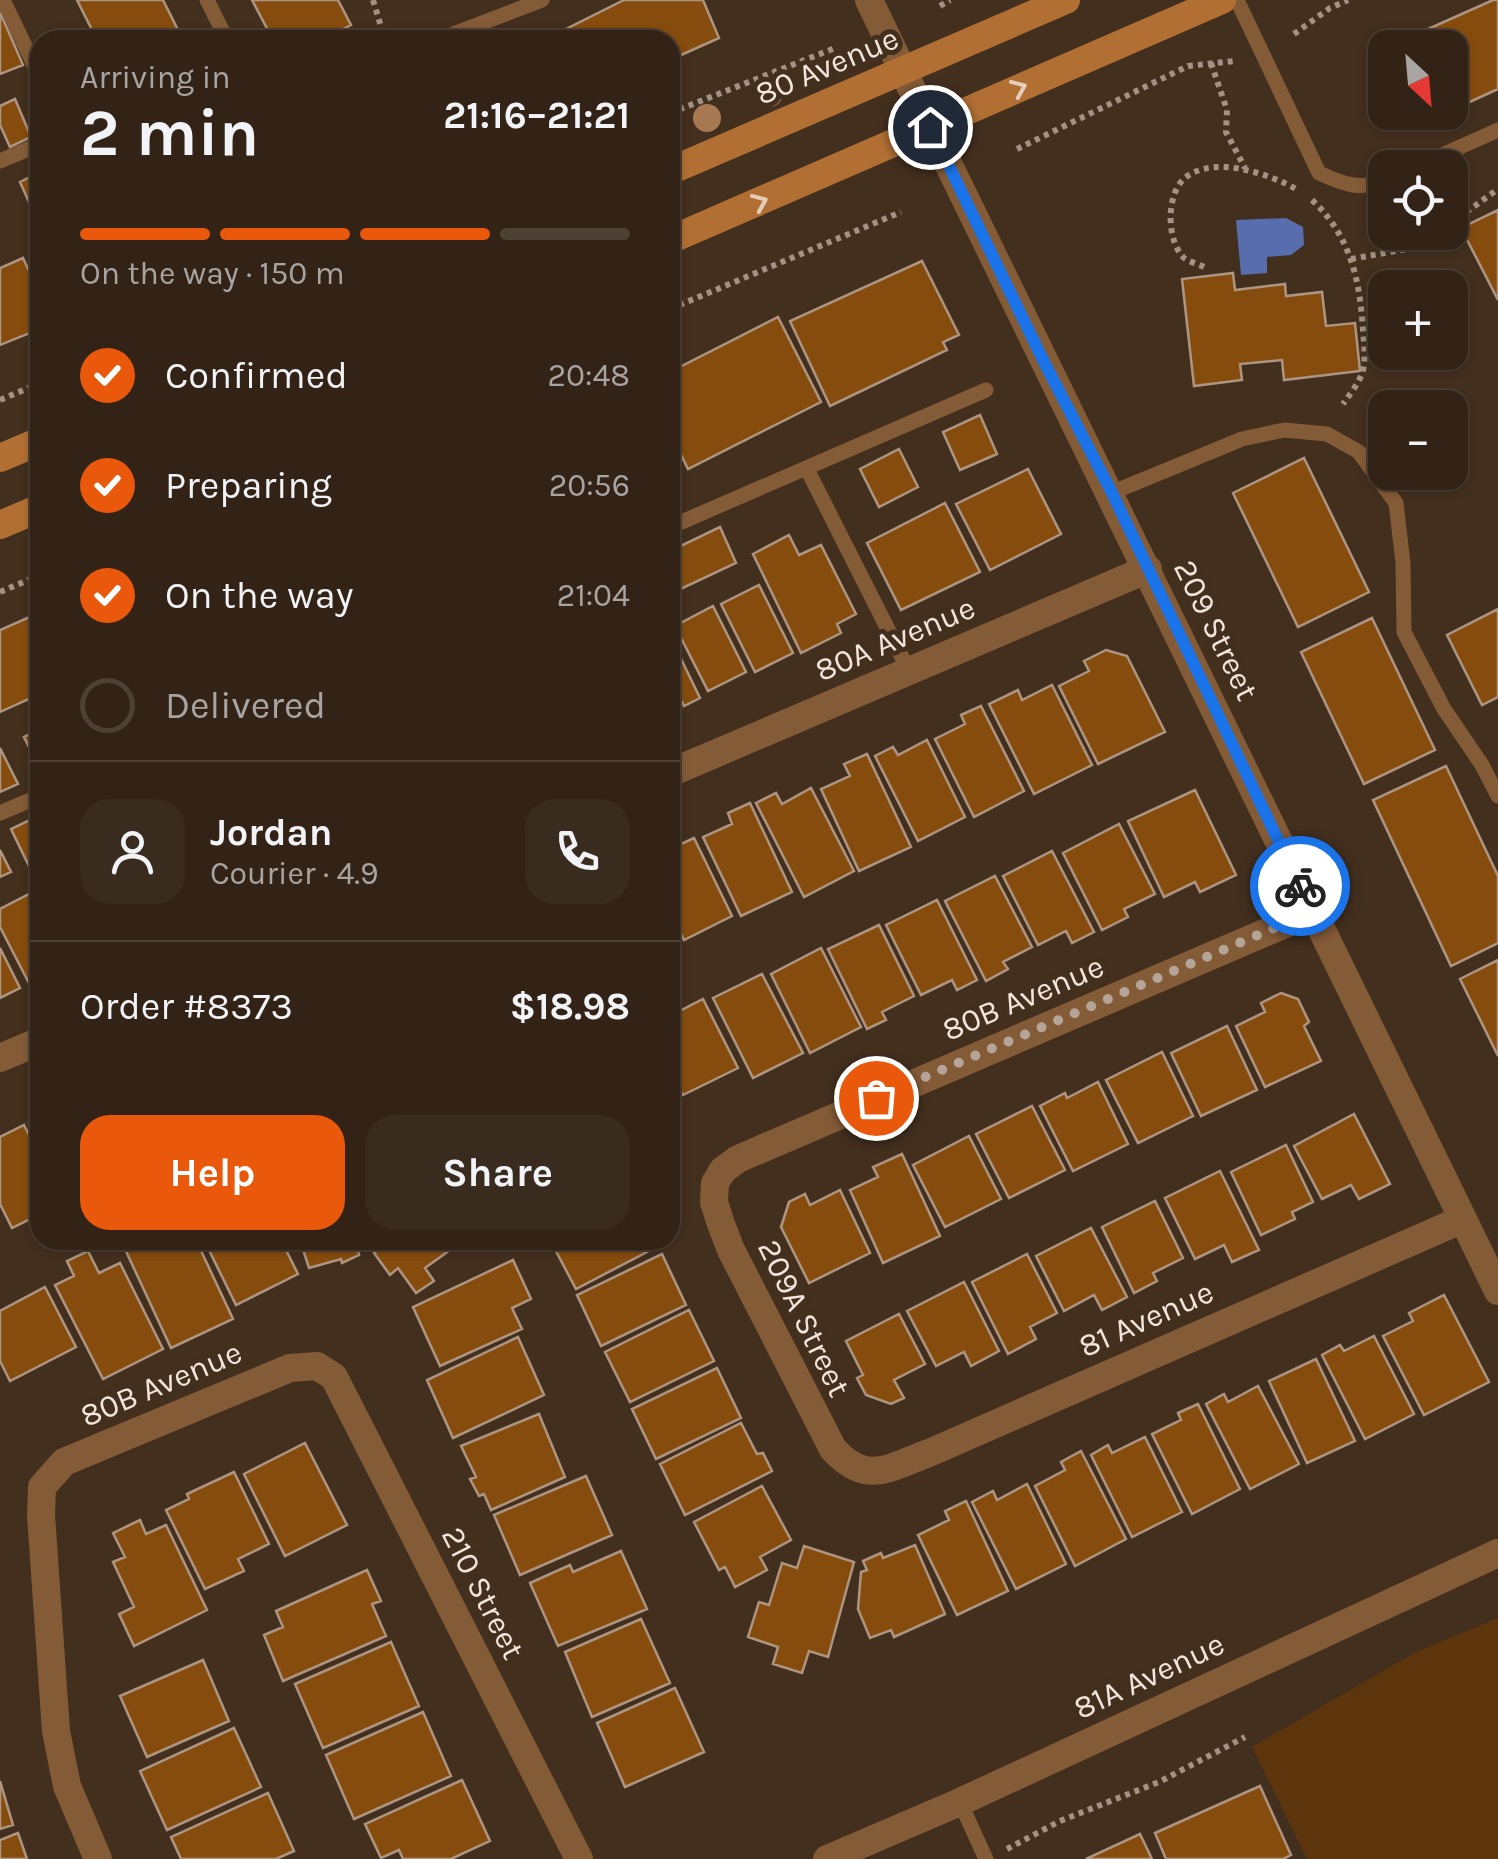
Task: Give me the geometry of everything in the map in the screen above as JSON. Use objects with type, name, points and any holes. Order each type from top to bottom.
[{"type":"main road","name":"80 Avenue","points":[[680,167],[1066,0]]},
{"type":"main road","points":[[680,236],[1222,0]]},
{"type":"main road","points":[[0,458],[30,445]]},
{"type":"main road","points":[[0,526],[30,512]]},
{"type":"street","name":"209 Street","points":[[869,0],[1498,1291]]},
{"type":"street","name":"80A Avenue","points":[[680,769],[1148,569]]},
{"type":"street","name":"80B Avenue","points":[[715,1183],[723,1170],[738,1159],[770,1144],[1312,912]]},
{"type":"street","points":[[0,1058],[30,1045]]},
{"type":"street","name":"209A Street","points":[[715,1183],[714,1202],[731,1250],[818,1423],[833,1449],[857,1470]]},
{"type":"street","name":"81 Avenue","points":[[857,1470],[886,1469],[929,1453],[1461,1220]]},
{"type":"street","name":"80B Avenue","points":[[98,1859],[67,1786],[56,1731],[40,1515],[42,1486],[64,1462],[290,1368],[316,1366]]},
{"type":"street","name":"210 Street","points":[[316,1366],[334,1377],[579,1859]]},
{"type":"street","name":"81A Avenue","points":[[827,1859],[960,1802],[1498,1552]]},
{"type":"lane","points":[[3,0],[30,56]]},
{"type":"lane","points":[[207,0],[223,30]]},
{"type":"lane","points":[[464,30],[542,0]]},
{"type":"lane","points":[[1237,0],[1319,173],[1345,185],[1368,187]]},
{"type":"lane","points":[[1453,150],[1498,130]]},
{"type":"lane","points":[[0,161],[30,148]]},
{"type":"lane","points":[[680,523],[986,390]]},
{"type":"lane","points":[[1112,493],[1242,439],[1284,430],[1327,434],[1359,452],[1396,503],[1403,562],[1404,632],[1444,709],[1498,796]]},
{"type":"lane","points":[[807,468],[909,671]]},
{"type":"lane","points":[[1482,765],[1498,755]]},
{"type":"lane","points":[[0,813],[30,800]]},
{"type":"lane","points":[[960,1802],[986,1858]]},
{"type":"path","points":[[373,0],[383,30]]},
{"type":"path","points":[[940,6],[950,0]]},
{"type":"path","points":[[1294,34],[1348,0]]},
{"type":"path","points":[[680,109],[834,48]]},
{"type":"path","points":[[1016,149],[1188,66],[1234,62]]},
{"type":"path","points":[[1211,63],[1227,110],[1226,132],[1246,168]]},
{"type":"path","points":[[1204,267],[1183,258],[1171,220],[1173,195],[1183,178],[1197,172],[1246,168],[1276,178],[1306,195],[1330,217],[1351,259],[1361,295],[1365,354],[1362,374],[1343,404]]},
{"type":"path","points":[[1468,211],[1498,189]]},
{"type":"path","points":[[680,305],[901,212]]},
{"type":"path","points":[[1351,259],[1401,250]]},
{"type":"path","points":[[0,400],[30,387]]},
{"type":"path","points":[[0,592],[30,579]]},
{"type":"path","points":[[986,1858],[1060,1821],[1160,1782],[1245,1737]]},
{"type":"shaded area","points":[[1498,1618],[1498,1859],[1307,1859],[1252,1747],[1416,1652]]},
{"type":"water","points":[[1286,218],[1303,227],[1304,245],[1291,255],[1267,257],[1267,273],[1241,275],[1236,220]]},
{"type":"building","points":[[77,0],[163,0],[178,30],[92,30]]},
{"type":"building","points":[[252,0],[338,0],[351,25],[341,30],[268,30]]},
{"type":"building","points":[[624,0],[703,0],[719,38],[680,56],[680,30],[564,30]]},
{"type":"building","points":[[1498,0],[1498,89],[1468,103],[1468,30],[1426,30]]},
{"type":"building","points":[[0,12],[23,65],[0,74]]},
{"type":"building","points":[[15,99],[30,137],[10,147],[0,125],[0,106]]},
{"type":"building","points":[[30,177],[30,204],[20,182]]},
{"type":"building","points":[[1498,210],[1498,300],[1468,242],[1468,225]]},
{"type":"building","points":[[23,258],[30,273],[30,333],[0,345],[0,268]]},
{"type":"building","points":[[922,261],[959,335],[943,342],[947,350],[830,406],[790,321]]},
{"type":"building","points":[[1233,273],[1235,290],[1285,284],[1286,296],[1322,292],[1326,326],[1355,323],[1360,371],[1284,380],[1282,360],[1240,364],[1242,380],[1194,386],[1182,279]]},
{"type":"building","points":[[778,317],[821,402],[688,469],[680,453],[680,367]]},
{"type":"building","points":[[980,415],[997,454],[960,470],[943,432]]},
{"type":"building","points":[[899,449],[918,487],[879,507],[860,469]]},
{"type":"building","points":[[1304,458],[1369,592],[1298,627],[1233,493]]},
{"type":"building","points":[[1028,469],[1061,534],[990,570],[956,504]]},
{"type":"building","points":[[945,503],[980,572],[901,610],[867,543]]},
{"type":"building","points":[[720,527],[736,563],[680,589],[680,546]]},
{"type":"building","points":[[789,535],[799,555],[821,545],[856,614],[837,624],[841,633],[801,653],[753,554]]},
{"type":"building","points":[[759,585],[793,653],[755,672],[721,604]]},
{"type":"building","points":[[713,606],[746,672],[708,691],[680,636],[680,623]]},
{"type":"building","points":[[1498,609],[1498,697],[1482,705],[1447,635]]},
{"type":"building","points":[[30,617],[30,698],[0,712],[0,630]]},
{"type":"building","points":[[1372,618],[1435,750],[1364,784],[1301,652]]},
{"type":"building","points":[[1106,650],[1127,656],[1165,732],[1098,764],[1059,686],[1089,671],[1084,661]]},
{"type":"building","points":[[680,657],[700,698],[684,706]]},
{"type":"building","points":[[1052,685],[1092,765],[1034,794],[989,704],[1018,690],[1022,700]]},
{"type":"building","points":[[981,706],[1024,791],[974,817],[935,739],[965,724],[961,715]]},
{"type":"building","points":[[927,740],[965,817],[918,841],[875,756],[893,747],[898,755]]},
{"type":"building","points":[[0,748],[18,784],[0,792]]},
{"type":"building","points":[[867,754],[911,847],[859,871],[821,789],[850,776],[844,764]]},
{"type":"building","points":[[1446,766],[1498,876],[1498,943],[1451,966],[1373,800]]},
{"type":"building","points":[[811,788],[854,871],[804,897],[756,803],[776,793],[782,804]]},
{"type":"building","points":[[1195,790],[1236,875],[1200,892],[1195,882],[1164,897],[1128,821]]},
{"type":"building","points":[[750,803],[792,892],[741,916],[703,837],[732,824],[728,813]]},
{"type":"building","points":[[30,820],[29,866],[11,829]]},
{"type":"building","points":[[1119,824],[1155,894],[1124,909],[1128,917],[1102,930],[1063,853]]},
{"type":"building","points":[[694,838],[732,916],[684,940],[680,932],[680,844]]},
{"type":"building","points":[[0,850],[11,872],[0,877]]},
{"type":"building","points":[[1052,851],[1094,932],[1072,943],[1066,931],[1038,945],[1003,876]]},
{"type":"building","points":[[995,876],[1032,947],[1003,962],[1008,969],[986,981],[945,901]]},
{"type":"building","points":[[30,894],[30,985],[0,927],[0,909]]},
{"type":"building","points":[[937,900],[977,980],[957,990],[952,980],[921,995],[886,925]]},
{"type":"building","points":[[879,925],[914,996],[882,1012],[886,1020],[867,1029],[828,949]]},
{"type":"building","points":[[0,948],[20,988],[0,998]]},
{"type":"building","points":[[821,948],[861,1027],[810,1053],[771,974]]},
{"type":"building","points":[[1498,960],[1498,1056],[1460,979]]},
{"type":"building","points":[[762,974],[803,1053],[753,1078],[713,998]]},
{"type":"building","points":[[1281,993],[1298,999],[1309,1022],[1304,1026],[1321,1061],[1265,1087],[1236,1026],[1265,1012],[1261,1003]]},
{"type":"building","points":[[703,999],[738,1068],[683,1095],[680,1090],[680,1011]]},
{"type":"building","points":[[1227,1026],[1257,1090],[1201,1116],[1171,1053]]},
{"type":"building","points":[[1162,1052],[1193,1116],[1138,1143],[1106,1080]]},
{"type":"building","points":[[1098,1082],[1128,1144],[1073,1171],[1040,1106]]},
{"type":"building","points":[[1032,1106],[1065,1170],[1009,1198],[976,1134]]},
{"type":"building","points":[[1354,1114],[1390,1184],[1359,1199],[1351,1185],[1322,1199],[1294,1146]]},
{"type":"building","points":[[24,1125],[30,1137],[30,1219],[12,1228],[0,1204],[0,1137]]},
{"type":"building","points":[[969,1136],[1001,1199],[945,1227],[913,1165]]},
{"type":"building","points":[[1286,1145],[1313,1202],[1292,1212],[1295,1219],[1261,1235],[1231,1172]]},
{"type":"building","points":[[902,1154],[940,1236],[883,1263],[850,1190],[878,1177],[873,1167]]},
{"type":"building","points":[[1220,1171],[1259,1250],[1232,1262],[1224,1245],[1195,1259],[1165,1198]]},
{"type":"building","points":[[840,1190],[870,1253],[809,1283],[781,1227],[789,1202],[805,1194],[810,1205]]},
{"type":"building","points":[[1155,1201],[1183,1258],[1153,1273],[1157,1281],[1134,1293],[1102,1227]]},
{"type":"building","points":[[1091,1228],[1127,1297],[1102,1310],[1094,1295],[1064,1311],[1036,1256]]},
{"type":"building","points":[[125,1250],[201,1250],[233,1319],[171,1348]]},
{"type":"building","points":[[209,1250],[286,1250],[298,1274],[236,1305]]},
{"type":"building","points":[[303,1250],[358,1250],[359,1255],[342,1263],[341,1259],[309,1268]]},
{"type":"building","points":[[450,1250],[425,1268],[434,1281],[416,1293],[398,1268],[390,1275],[374,1253]]},
{"type":"building","points":[[555,1250],[646,1250],[647,1252],[576,1289]]},
{"type":"building","points":[[88,1251],[99,1273],[120,1263],[163,1349],[103,1379],[55,1285],[74,1276],[67,1261]]},
{"type":"building","points":[[662,1254],[686,1305],[601,1346],[577,1295]]},
{"type":"building","points":[[1027,1254],[1057,1313],[1030,1327],[1036,1339],[1008,1354],[972,1282]]},
{"type":"building","points":[[513,1260],[531,1299],[512,1308],[522,1329],[440,1366],[413,1307]]},
{"type":"building","points":[[964,1282],[999,1351],[971,1366],[964,1352],[936,1366],[907,1311]]},
{"type":"building","points":[[45,1287],[76,1347],[10,1381],[0,1361],[0,1311]]},
{"type":"building","points":[[1444,1295],[1489,1382],[1424,1415],[1383,1336],[1413,1321],[1409,1313]]},
{"type":"building","points":[[689,1310],[714,1361],[630,1402],[605,1352]]},
{"type":"building","points":[[899,1314],[925,1364],[894,1380],[904,1398],[891,1404],[866,1395],[857,1378],[863,1375],[846,1341]]},
{"type":"building","points":[[1374,1336],[1414,1414],[1365,1439],[1322,1355],[1340,1345],[1344,1351]]},
{"type":"building","points":[[518,1337],[544,1395],[453,1438],[427,1380]]},
{"type":"building","points":[[1316,1359],[1355,1441],[1307,1463],[1269,1381]]},
{"type":"building","points":[[717,1368],[741,1418],[656,1459],[632,1409]]},
{"type":"building","points":[[1258,1386],[1299,1464],[1250,1489],[1206,1404],[1224,1394],[1228,1402]]},
{"type":"building","points":[[1198,1404],[1240,1489],[1192,1514],[1152,1434],[1181,1420],[1178,1413]]},
{"type":"building","points":[[539,1414],[565,1477],[491,1510],[484,1494],[479,1496],[470,1479],[476,1477],[461,1446]]},
{"type":"building","points":[[741,1423],[757,1454],[763,1453],[772,1471],[685,1515],[660,1464]]},
{"type":"building","points":[[1145,1437],[1182,1512],[1132,1537],[1091,1455],[1108,1445],[1112,1453]]},
{"type":"building","points":[[305,1443],[347,1525],[285,1556],[244,1474]]},
{"type":"building","points":[[1081,1451],[1126,1539],[1075,1566],[1035,1486],[1065,1470],[1061,1462]]},
{"type":"building","points":[[234,1472],[269,1544],[238,1559],[244,1571],[205,1589],[166,1510],[189,1499],[187,1494]]},
{"type":"building","points":[[586,1476],[612,1535],[520,1575],[494,1515]]},
{"type":"building","points":[[1027,1484],[1066,1564],[1016,1589],[972,1502],[993,1491],[997,1500]]},
{"type":"building","points":[[762,1486],[791,1540],[760,1557],[767,1570],[735,1587],[725,1567],[719,1570],[694,1522]]},
{"type":"building","points":[[966,1501],[1008,1591],[957,1615],[918,1535],[949,1520],[945,1511]]},
{"type":"building","points":[[140,1520],[146,1534],[166,1525],[207,1610],[134,1646],[119,1614],[134,1607],[113,1562],[125,1557],[113,1533]]},
{"type":"building","points":[[915,1545],[945,1614],[894,1637],[891,1630],[870,1638],[858,1609],[861,1572],[867,1570],[863,1561],[881,1553],[883,1558]]},
{"type":"building","points":[[804,1546],[854,1562],[828,1657],[809,1651],[802,1673],[773,1664],[778,1647],[748,1637],[759,1602],[769,1605],[782,1563],[797,1568]]},
{"type":"building","points":[[621,1551],[647,1609],[558,1646],[530,1583],[570,1565],[573,1572]]},
{"type":"building","points":[[367,1570],[381,1601],[372,1604],[386,1636],[283,1681],[264,1635],[283,1627],[276,1611]]},
{"type":"building","points":[[641,1619],[670,1683],[592,1717],[565,1652]]},
{"type":"building","points":[[391,1642],[419,1706],[323,1748],[295,1684]]},
{"type":"building","points":[[203,1660],[229,1721],[147,1757],[120,1696]]},
{"type":"building","points":[[675,1688],[704,1752],[625,1787],[597,1723]]},
{"type":"building","points":[[423,1712],[451,1776],[354,1819],[326,1755]]},
{"type":"building","points":[[234,1728],[261,1787],[167,1830],[140,1771]]},
{"type":"building","points":[[462,1780],[490,1841],[451,1859],[403,1859],[399,1850],[381,1858],[365,1824]]},
{"type":"building","points":[[0,1781],[13,1825],[0,1829]]},
{"type":"building","points":[[1260,1786],[1291,1855],[1283,1859],[1166,1859],[1155,1833]]},
{"type":"building","points":[[268,1793],[294,1851],[276,1859],[181,1859],[171,1837]]},
{"type":"building","points":[[18,1833],[27,1859],[0,1859],[0,1840]]},
{"type":"building","points":[[1140,1834],[1152,1859],[1086,1859]]},
{"type":"way so far","points":[[876,1098],[1312,912],[1300,886]]},
{"type":"route","points":[[930,127],[1112,493],[1300,886]]}]
